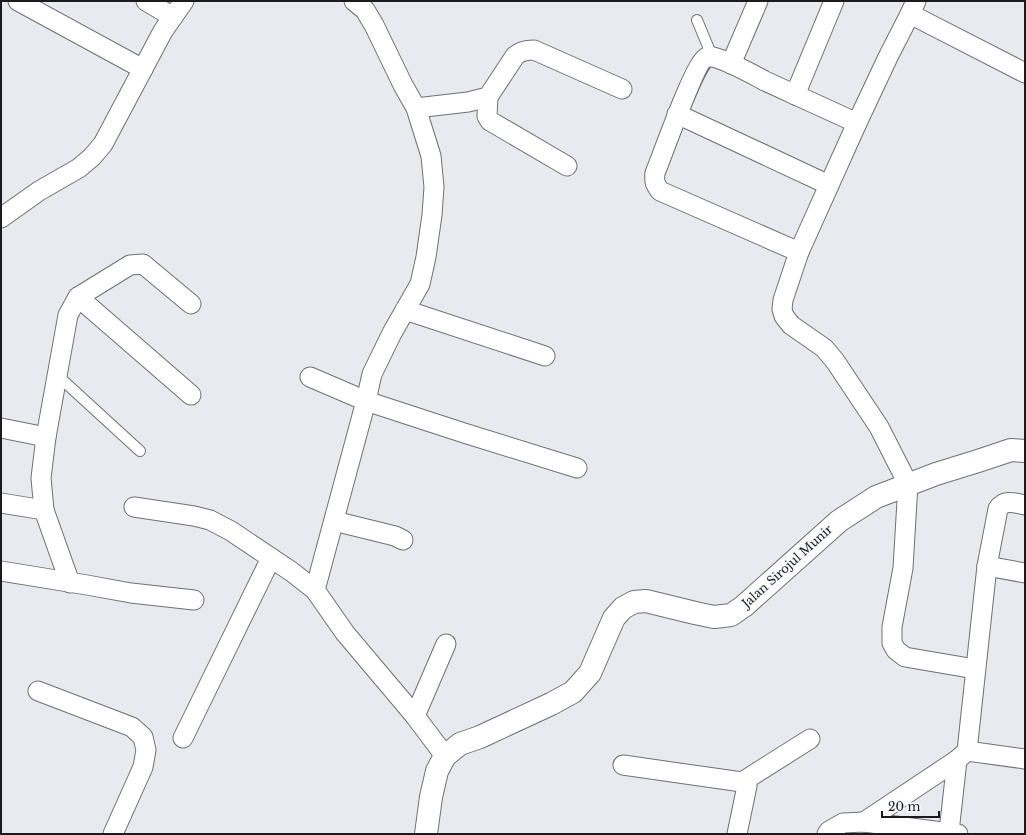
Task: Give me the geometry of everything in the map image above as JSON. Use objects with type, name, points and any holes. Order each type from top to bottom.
[{"type":"street","points":[[18,1],[143,69]]},
{"type":"street","points":[[146,1],[173,17]]},
{"type":"street","points":[[1,218],[39,192],[79,168],[92,157],[103,144],[163,31],[184,1]]},
{"type":"street","points":[[315,590],[372,374],[420,284],[426,257],[434,187],[431,156],[416,108],[403,85],[374,25],[365,10],[354,1]]},
{"type":"street","points":[[731,64],[758,1]]},
{"type":"street","points":[[795,95],[834,1]]},
{"type":"street","points":[[975,669],[905,657],[896,650],[892,643],[892,627],[903,568],[908,484],[879,427],[830,353],[791,325],[784,316],[782,309],[783,300],[799,252],[857,123],[913,8],[1025,72]]},
{"type":"street","points":[[567,166],[490,121],[487,116],[488,97],[515,56],[518,52],[534,50],[622,88]]},
{"type":"street","points":[[799,252],[660,191],[654,180],[677,114],[698,68],[703,60],[712,56],[857,123]]},
{"type":"street","points":[[416,108],[468,102],[488,97]]},
{"type":"street","points":[[677,114],[829,185]]},
{"type":"street","points":[[70,583],[44,510],[41,478],[46,437],[68,315],[78,297],[130,265],[136,264],[143,264],[191,304]]},
{"type":"street","points":[[78,297],[191,395]]},
{"type":"street","points":[[405,310],[545,356]]},
{"type":"street","points":[[310,377],[366,401],[577,468]]},
{"type":"street","points":[[1,428],[46,437]]},
{"type":"street","name":"Jalan Sirojul Munir","points":[[426,834],[431,797],[438,770],[445,756],[460,744],[480,737],[573,692],[590,673],[614,618],[623,608],[634,602],[646,601],[714,617],[731,614],[744,606],[839,521],[876,497],[936,474],[1011,450],[1025,450]]},
{"type":"street","points":[[827,834],[829,831],[843,823],[864,822],[954,833],[962,755],[975,669],[987,566],[998,509],[1000,505],[1008,502],[1025,504]]},
{"type":"street","points":[[1,503],[44,510]]},
{"type":"street","points":[[134,507],[194,516],[210,520],[231,531],[292,572],[315,590],[345,633],[445,756]]},
{"type":"street","points":[[334,521],[395,536],[403,540]]},
{"type":"street","points":[[183,738],[271,558]]},
{"type":"street","points":[[987,566],[1025,572]]},
{"type":"street","points":[[1,571],[131,593],[194,600]]},
{"type":"street","points":[[414,716],[446,644]]},
{"type":"street","points":[[38,691],[132,727],[143,737],[146,750],[143,767],[113,834]]},
{"type":"street","points":[[623,765],[744,784],[810,739]]},
{"type":"street","points":[[864,822],[962,755],[1025,759]]},
{"type":"street","points":[[737,834],[744,784]]},
{"type":"lane","points":[[697,20],[712,56]]},
{"type":"lane","points":[[57,375],[140,450]]}]
